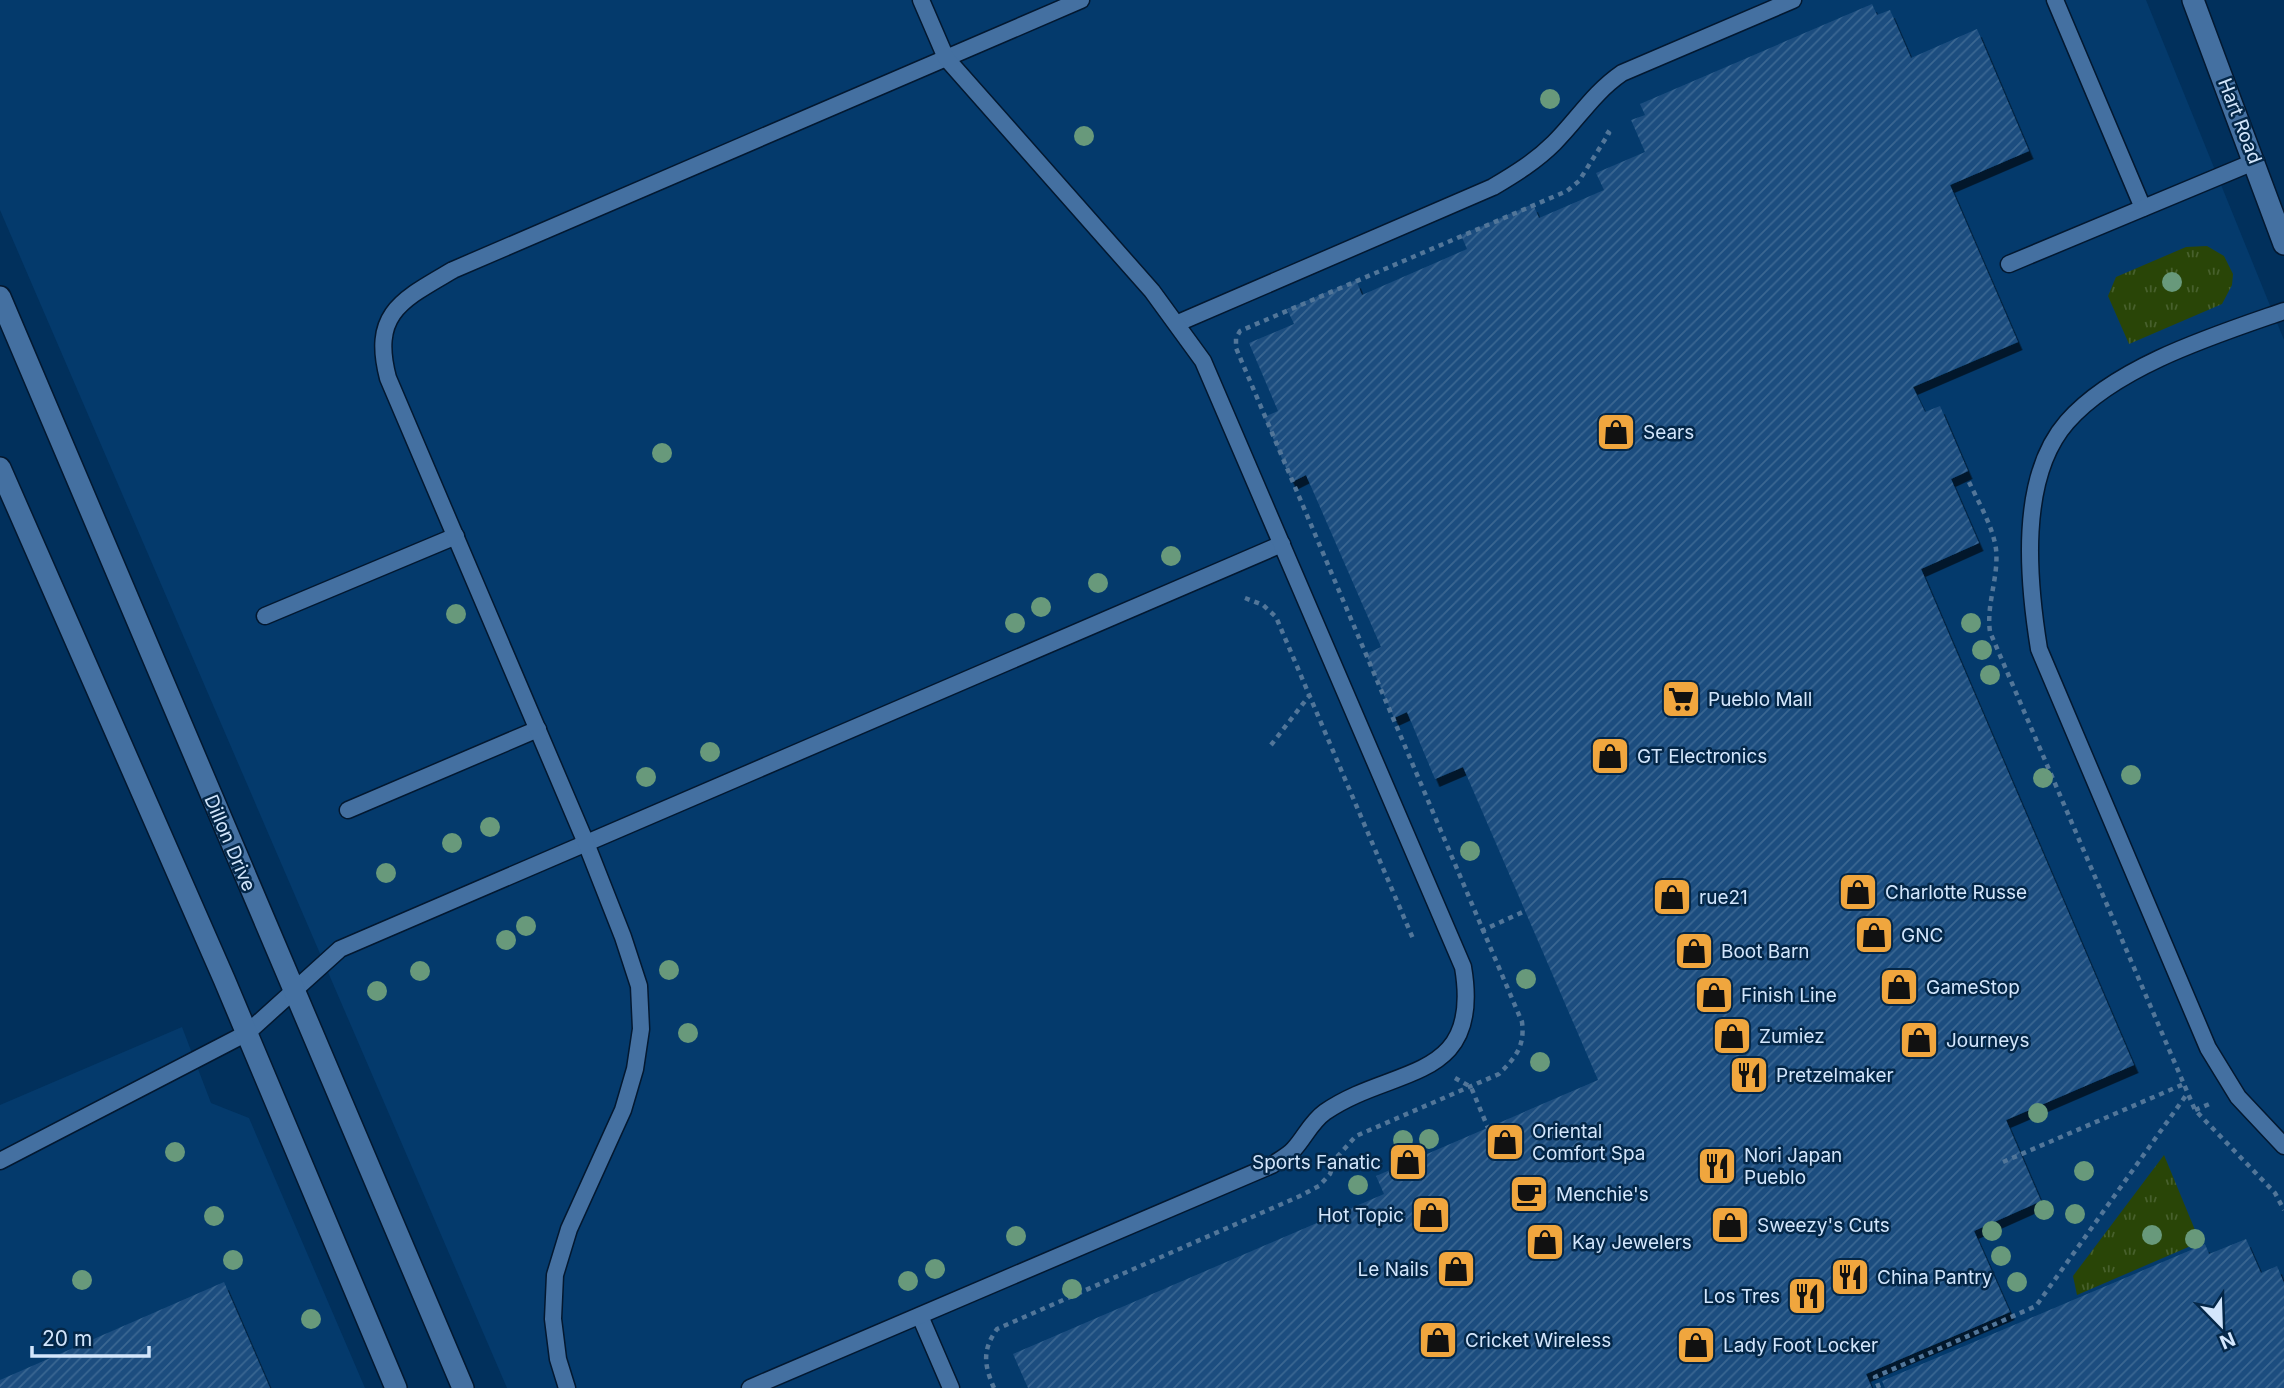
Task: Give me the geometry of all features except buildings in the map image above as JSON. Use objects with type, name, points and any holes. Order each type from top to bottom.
[{"type":"main road","name":"Hart Road","points":[[2193,0],[2256,161],[2284,244]]},
{"type":"main road","name":"Dillon Drive","points":[[0,297],[463,1388]]},
{"type":"main road","points":[[0,468],[247,1032],[396,1388]]},
{"type":"lane","points":[[750,1388],[1272,1165],[1293,1150],[1323,1113],[1441,1058],[1456,1041],[1466,1017],[1468,994],[1464,967],[1203,361],[1178,323],[946,58],[921,0]]},
{"type":"lane","points":[[567,1388],[558,1359],[552,1319],[555,1275],[569,1229],[623,1110],[635,1069],[641,1029],[639,986],[623,937],[586,844],[388,378],[381,352],[384,326],[397,308],[453,270],[1081,0]]},
{"type":"lane","points":[[1178,323],[1493,187],[1530,165],[1556,142],[1604,85],[1622,74],[1793,0]]},
{"type":"lane","points":[[2055,0],[2143,208]]},
{"type":"lane","points":[[2009,264],[2256,161]]},
{"type":"lane","points":[[2284,311],[2130,373],[2100,391],[2066,423],[2043,462],[2033,506],[2030,551],[2032,609],[2039,649],[2189,1004],[2225,1079],[2249,1111],[2284,1146]]},
{"type":"lane","points":[[265,616],[456,536]]},
{"type":"lane","points":[[0,1161],[247,1032],[294,993],[340,949],[1282,544]]},
{"type":"lane","points":[[348,810],[538,729]]},
{"type":"lane","points":[[920,1316],[951,1388]]},
{"type":"path","points":[[1484,930],[1236,348],[1236,338],[1240,331],[1567,191],[1579,181],[1609,133],[1578,113]]},
{"type":"path","points":[[1245,598],[1263,605],[1276,617],[1414,941]]},
{"type":"path","points":[[1272,745],[1310,695]]},
{"type":"path","points":[[1452,943],[1525,911]]},
{"type":"path","points":[[1429,1065],[1471,1087],[1488,1128]]},
{"type":"path","points":[[2003,1162],[2184,1084]]},
{"type":"path","points":[[1880,1388],[1875,1377],[2036,1306],[2188,1093]]},
{"type":"shaded area","points":[[0,0],[2146,0],[2284,340],[2284,1388],[507,1388],[0,210]]},
{"type":"shaded area","points":[[182,1027],[211,1103],[249,1118],[365,1388],[0,1388],[0,1105]]},
{"type":"green space","points":[[2207,246],[2224,256],[2233,274],[2232,285],[2222,304],[2129,344],[2108,296],[2116,277],[2186,247]]},
{"type":"green space","points":[[2164,1155],[2200,1242],[2077,1295],[2073,1276]]},
{"type":"place","name":"Sears","points":[[1616,432]]},
{"type":"place","name":"Pueblo Mall","points":[[1681,699]]},
{"type":"place","name":"GT Electronics","points":[[1610,756]]},
{"type":"place","name":"Charlotte Russe","points":[[1858,892]]},
{"type":"place","name":"rue21","points":[[1672,897]]},
{"type":"place","name":"GNC","points":[[1874,935]]},
{"type":"place","name":"Boot Barn","points":[[1694,951]]},
{"type":"place","name":"GameStop","points":[[1899,987]]},
{"type":"place","name":"Finish Line","points":[[1714,995]]},
{"type":"place","name":"Zumiez","points":[[1732,1036]]},
{"type":"place","name":"Journeys","points":[[1919,1040]]},
{"type":"place","name":"Pretzelmaker","points":[[1749,1075]]},
{"type":"place","name":"Oriental Comfort Spa","points":[[1505,1142]]},
{"type":"place","name":"Sports Fanatic","points":[[1408,1162]]},
{"type":"place","name":"Nori Japan Pueblo","points":[[1717,1166]]},
{"type":"place","name":"Menchie's","points":[[1529,1194]]},
{"type":"place","name":"Hot Topic","points":[[1431,1215]]},
{"type":"place","name":"Sweezy's Cuts","points":[[1730,1225]]},
{"type":"place","name":"Kay Jewelers","points":[[1545,1242]]},
{"type":"place","name":"Le Nails","points":[[1456,1269]]},
{"type":"place","name":"China Pantry","points":[[1850,1277]]},
{"type":"place","name":"Los Tres","points":[[1807,1296]]},
{"type":"place","name":"Cricket Wireless","points":[[1438,1340]]},
{"type":"place","name":"Lady Foot Locker","points":[[1696,1345]]}]
